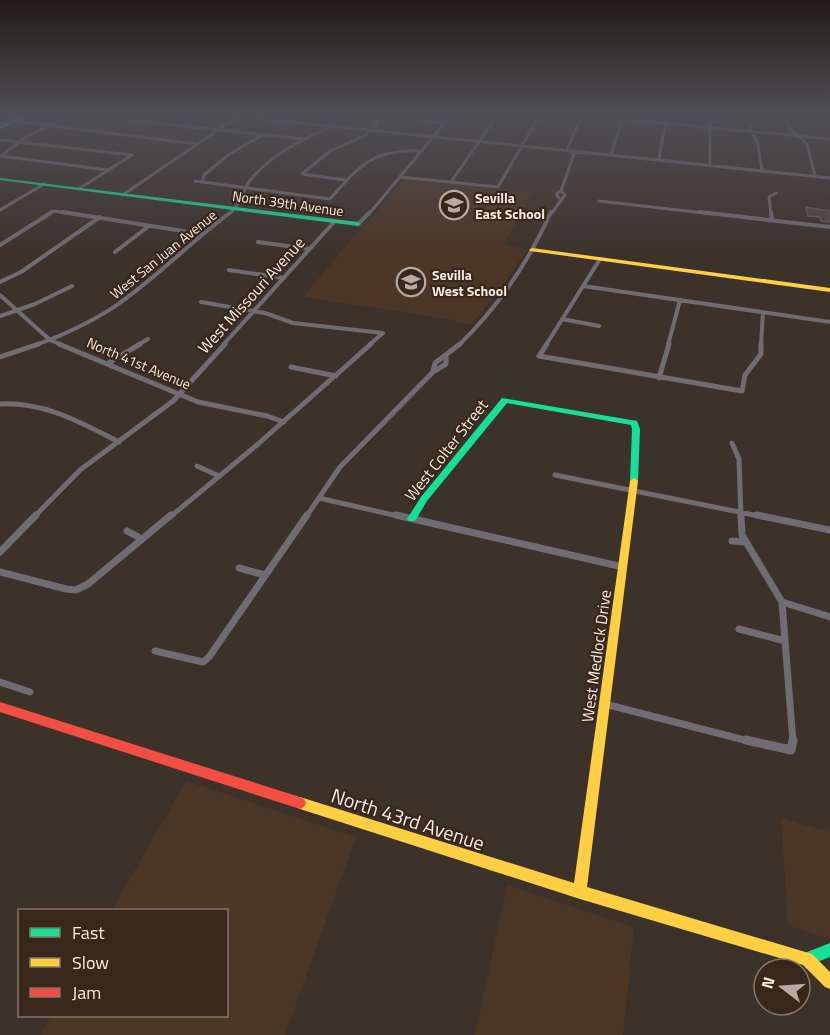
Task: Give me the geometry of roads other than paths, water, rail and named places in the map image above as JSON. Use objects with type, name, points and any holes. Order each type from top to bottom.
[{"type":"street","points":[[41,161],[108,170]]},
{"type":"street","points":[[80,188],[121,161]]},
{"type":"street","points":[[124,194],[172,161]]},
{"type":"street","points":[[203,180],[204,175],[220,161]]},
{"type":"street","name":"West San Juan Avenue","points":[[0,357],[50,340],[120,303],[202,234],[236,209],[244,188],[268,161]]},
{"type":"street","points":[[317,161],[302,174],[346,180]]},
{"type":"street","points":[[195,181],[203,180],[208,183],[330,199],[365,161]]},
{"type":"street","points":[[358,224],[413,161]]},
{"type":"street","points":[[451,182],[465,161]]},
{"type":"street","points":[[400,177],[498,187],[513,161]]},
{"type":"street","points":[[433,372],[433,365],[446,357],[498,299],[532,250],[559,198],[565,195],[561,191],[573,161]]},
{"type":"street","points":[[672,161],[830,178]]},
{"type":"street","points":[[761,161],[762,171]]},
{"type":"street","points":[[811,161],[815,176]]},
{"type":"street","name":"North 39th Avenue","points":[[0,179],[358,224]]},
{"type":"street","points":[[0,210],[44,184]]},
{"type":"street","points":[[772,220],[769,197],[776,194]]},
{"type":"street","points":[[599,201],[830,227]]},
{"type":"street","points":[[0,245],[54,212],[100,217],[202,234]]},
{"type":"street","points":[[0,282],[21,272],[100,217]]},
{"type":"street","name":"West Missouri Avenue","points":[[0,552],[71,478],[162,411],[179,395],[334,222]]},
{"type":"street","points":[[115,252],[149,226]]},
{"type":"street","points":[[258,242],[310,249]]},
{"type":"street","points":[[532,250],[830,290]]},
{"type":"street","points":[[600,259],[539,356],[741,391],[745,375],[761,354],[763,312]]},
{"type":"street","points":[[229,270],[284,278]]},
{"type":"street","points":[[0,316],[49,298],[72,286]]},
{"type":"street","points":[[583,286],[830,322]]},
{"type":"street","name":"North 41st Avenue","points":[[0,295],[50,340],[204,404],[267,416],[284,422]]},
{"type":"street","points":[[659,378],[662,359],[679,315],[680,300]]},
{"type":"street","points":[[0,572],[76,590],[88,584],[284,422],[383,333],[289,322],[254,311],[201,302]]},
{"type":"street","points":[[325,326],[329,319]]},
{"type":"street","points":[[562,320],[599,326]]},
{"type":"street","points":[[107,364],[148,339]]},
{"type":"street","points":[[155,651],[203,662],[340,467],[433,372],[446,364],[446,357]]},
{"type":"street","points":[[291,367],[336,376]]},
{"type":"street","points":[[17,403],[22,395]]},
{"type":"street","name":"West Medlock Drive","points":[[505,400],[634,423],[636,429],[633,491],[580,892]]},
{"type":"street","name":"West Colter Street","points":[[412,519],[424,500],[505,400]]},
{"type":"street","points":[[0,404],[46,406],[119,441]]},
{"type":"street","points":[[605,704],[790,750],[793,739],[782,602],[742,535],[739,512],[739,459],[732,443]]},
{"type":"street","points":[[197,466],[219,476]]},
{"type":"street","points":[[555,475],[830,530]]},
{"type":"street","points":[[319,498],[623,567]]},
{"type":"street","points":[[127,531],[142,539]]},
{"type":"street","points":[[732,541],[745,542]]},
{"type":"street","points":[[239,568],[265,575]]},
{"type":"street","points":[[782,602],[830,617]]},
{"type":"street","points":[[739,629],[785,641]]},
{"type":"street","points":[[0,682],[30,692]]},
{"type":"street","name":"North 43rd Avenue","points":[[0,707],[580,892],[800,957]]},
{"type":"street","points":[[812,957],[830,950]]},
{"type":"street","name":"North 43rd Avenue","points":[[812,964],[830,982]]},
{"type":"place","name":"Sevilla East School","points":[[454,205]]},
{"type":"place","name":"Sevilla West School","points":[[411,282]]}]
